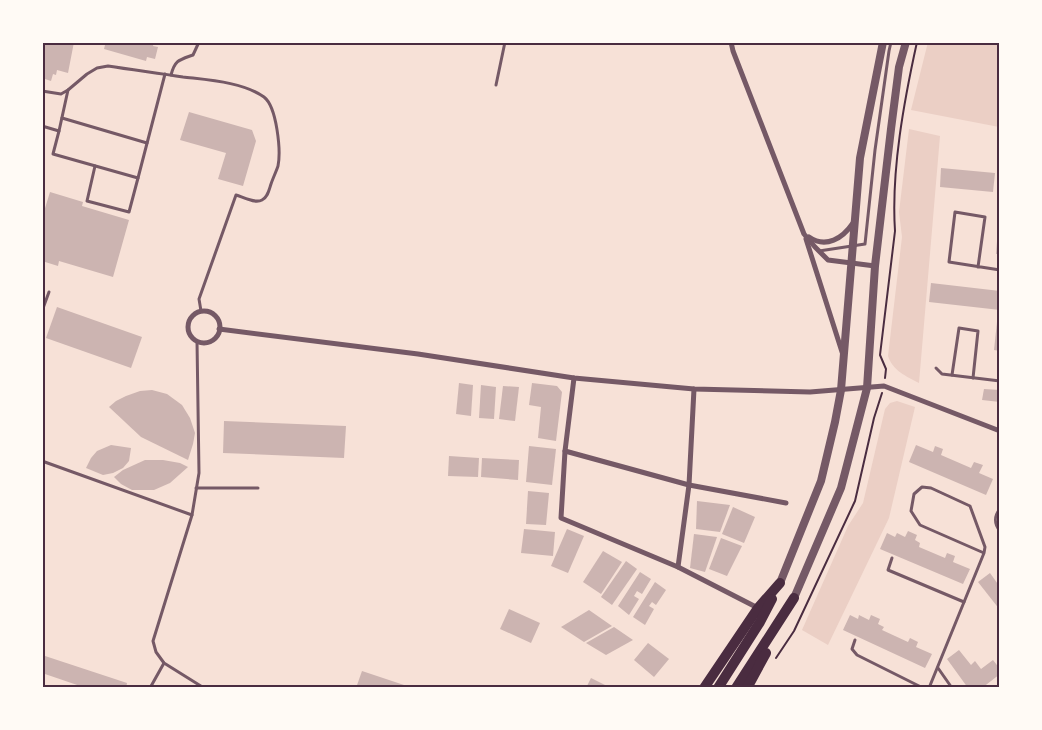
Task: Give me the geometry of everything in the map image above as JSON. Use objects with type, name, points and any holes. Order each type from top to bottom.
[{"type":"main road","points":[[704,688],[758,608],[780,583]]},
{"type":"main road","points":[[718,688],[760,622],[780,583]]},
{"type":"main road","points":[[736,688],[794,598]]},
{"type":"main road","points":[[747,688],[794,598]]},
{"type":"street","points":[[731,42],[804,234],[844,357]]},
{"type":"street","points":[[780,583],[821,481],[835,422],[841,390],[860,158],[883,42]]},
{"type":"street","points":[[794,598],[841,488],[867,388],[875,266],[891,130],[900,67],[906,42]]},
{"type":"street","points":[[804,234],[814,240],[826,243],[846,234],[856,220]]},
{"type":"street","points":[[804,234],[828,260],[875,266]]},
{"type":"street","points":[[201,311],[210,312],[218,319],[219,329],[215,338],[211,341],[201,342],[197,341],[190,334],[188,325],[192,316],[201,311]]},
{"type":"street","points":[[219,329],[418,354],[574,378],[694,389],[810,392],[884,386],[1000,431]]},
{"type":"street","points":[[574,378],[565,451],[561,518],[678,567],[758,608]]},
{"type":"street","points":[[678,567],[689,485],[694,389]]},
{"type":"street","points":[[565,451],[689,485],[786,503]]},
{"type":"lane","points":[[171,75],[174,65],[178,61],[193,55],[199,42]]},
{"type":"lane","points":[[496,85],[505,42]]},
{"type":"lane","points":[[819,252],[865,244],[875,150],[891,42]]},
{"type":"lane","points":[[42,91],[61,94],[97,68],[108,66],[225,82],[256,93],[266,99],[271,106],[279,148],[278,167],[267,195],[261,201],[254,201],[236,195],[199,299],[201,311]]},
{"type":"lane","points":[[95,166],[87,201],[129,212],[165,74]]},
{"type":"lane","points":[[68,90],[53,154],[138,178]]},
{"type":"lane","points":[[62,118],[147,143]]},
{"type":"lane","points":[[42,126],[59,131]]},
{"type":"lane","points":[[978,267],[985,217],[955,212],[949,262],[978,267],[1000,270]]},
{"type":"lane","points":[[42,311],[49,292]]},
{"type":"lane","points":[[952,375],[959,328],[978,331],[973,378]]},
{"type":"lane","points":[[197,341],[199,473],[192,515],[153,641],[156,652],[164,663],[204,688]]},
{"type":"lane","points":[[936,368],[942,374],[1000,381]]},
{"type":"lane","points":[[42,461],[192,515]]},
{"type":"lane","points":[[929,688],[984,553],[985,547],[970,506],[932,488],[922,487],[914,494],[911,512],[920,525],[984,553]]},
{"type":"lane","points":[[196,488],[258,488]]},
{"type":"lane","points":[[1000,508],[995,518],[995,523],[1000,531]]},
{"type":"lane","points":[[892,558],[888,570],[964,602]]},
{"type":"lane","points":[[855,640],[852,649],[857,655],[923,688]]},
{"type":"lane","points":[[150,688],[164,663]]},
{"type":"lane","points":[[937,668],[952,688]]},
{"type":"path","points":[[886,369],[880,355],[895,231],[894,212],[898,156],[907,87],[916,42]]},
{"type":"path","points":[[774,662],[794,631],[856,501],[874,418],[880,400]]},
{"type":"shaded area","points":[[928,42],[999,43],[999,127],[911,110]]},
{"type":"shaded area","points":[[909,129],[940,136],[919,383],[893,366],[888,356],[902,237],[899,212]]},
{"type":"shaded area","points":[[897,401],[915,407],[889,518],[828,645],[802,630],[848,526],[863,503],[885,409],[890,403]]},
{"type":"building","points":[[42,42],[74,42],[68,73],[57,70],[56,75],[53,74],[51,81],[42,78]]},
{"type":"building","points":[[97,42],[154,42],[153,46],[158,47],[155,59],[147,57],[146,61],[104,49],[105,45]]},
{"type":"building","points":[[189,112],[252,130],[256,141],[243,186],[218,179],[226,153],[180,140]]},
{"type":"building","points":[[941,168],[995,173],[993,192],[940,187]]},
{"type":"building","points":[[50,192],[83,202],[82,206],[129,220],[113,277],[59,261],[58,266],[42,261],[42,218]]},
{"type":"building","points":[[998,228],[1000,228],[1000,254],[996,254]]},
{"type":"building","points":[[931,283],[1000,291],[1000,310],[929,302]]},
{"type":"building","points":[[57,307],[142,337],[131,368],[46,338]]},
{"type":"building","points":[[997,322],[1000,322],[1000,351],[994,350]]},
{"type":"building","points":[[459,383],[473,385],[471,416],[456,414]]},
{"type":"building","points":[[532,383],[557,386],[562,392],[556,441],[538,438],[541,407],[529,405]]},
{"type":"building","points":[[481,385],[496,387],[494,419],[479,418]]},
{"type":"building","points":[[503,386],[519,387],[515,421],[499,419]]},
{"type":"building","points":[[984,389],[1000,390],[1000,402],[982,400]]},
{"type":"building","points":[[152,390],[167,394],[182,405],[190,418],[195,433],[188,460],[141,437],[109,407],[126,396],[140,391]]},
{"type":"building","points":[[224,421],[346,426],[344,458],[223,453]]},
{"type":"building","points":[[111,445],[131,448],[129,461],[123,468],[103,475],[86,468],[97,451]]},
{"type":"building","points":[[916,445],[933,452],[935,446],[943,449],[941,455],[971,468],[974,462],[983,465],[979,473],[993,479],[986,495],[909,462]]},
{"type":"building","points":[[529,446],[556,449],[552,485],[526,482]]},
{"type":"building","points":[[449,456],[479,458],[478,477],[448,476]]},
{"type":"building","points":[[482,458],[519,460],[518,480],[481,477]]},
{"type":"building","points":[[145,460],[163,460],[180,463],[188,467],[170,483],[154,490],[132,490],[121,484],[114,477],[123,470]]},
{"type":"building","points":[[528,491],[549,493],[546,525],[526,524]]},
{"type":"building","points":[[697,501],[730,505],[720,532],[696,529]]},
{"type":"building","points":[[733,507],[755,517],[744,543],[722,534]]},
{"type":"building","points":[[524,529],[555,532],[553,556],[521,553]]},
{"type":"building","points":[[567,529],[584,536],[568,573],[551,566]]},
{"type":"building","points":[[908,531],[917,535],[915,540],[920,543],[919,547],[945,558],[947,553],[955,556],[953,562],[970,569],[963,584],[880,549],[887,533],[895,537],[897,533],[905,537]]},
{"type":"building","points":[[694,534],[717,537],[705,572],[690,568]]},
{"type":"building","points":[[721,538],[742,546],[727,576],[709,569]]},
{"type":"building","points":[[603,551],[622,562],[601,594],[583,582]]},
{"type":"building","points":[[626,561],[637,569],[612,605],[601,597]]},
{"type":"building","points":[[640,572],[651,579],[642,594],[637,591],[634,596],[639,599],[629,615],[618,606]]},
{"type":"building","points":[[990,573],[1000,587],[1000,610],[978,582]]},
{"type":"building","points":[[655,582],[666,590],[656,605],[652,602],[649,606],[654,609],[645,625],[633,617]]},
{"type":"building","points":[[509,609],[540,623],[531,643],[500,629]]},
{"type":"building","points":[[589,610],[612,626],[584,642],[561,627]]},
{"type":"building","points":[[850,615],[858,619],[859,615],[869,620],[871,615],[880,619],[878,624],[884,627],[882,630],[908,642],[910,638],[918,642],[916,647],[932,654],[925,668],[843,630]]},
{"type":"building","points":[[614,627],[633,640],[606,655],[586,643]]},
{"type":"building","points":[[648,643],[669,659],[654,677],[634,660]]},
{"type":"building","points":[[959,650],[971,665],[975,661],[981,669],[993,660],[1000,669],[1000,674],[982,688],[968,688],[947,659]]},
{"type":"building","points":[[42,655],[127,683],[126,688],[86,688],[42,673]]},
{"type":"building","points":[[362,671],[410,687],[410,688],[356,688]]},
{"type":"building","points":[[591,678],[611,688],[586,688]]}]
